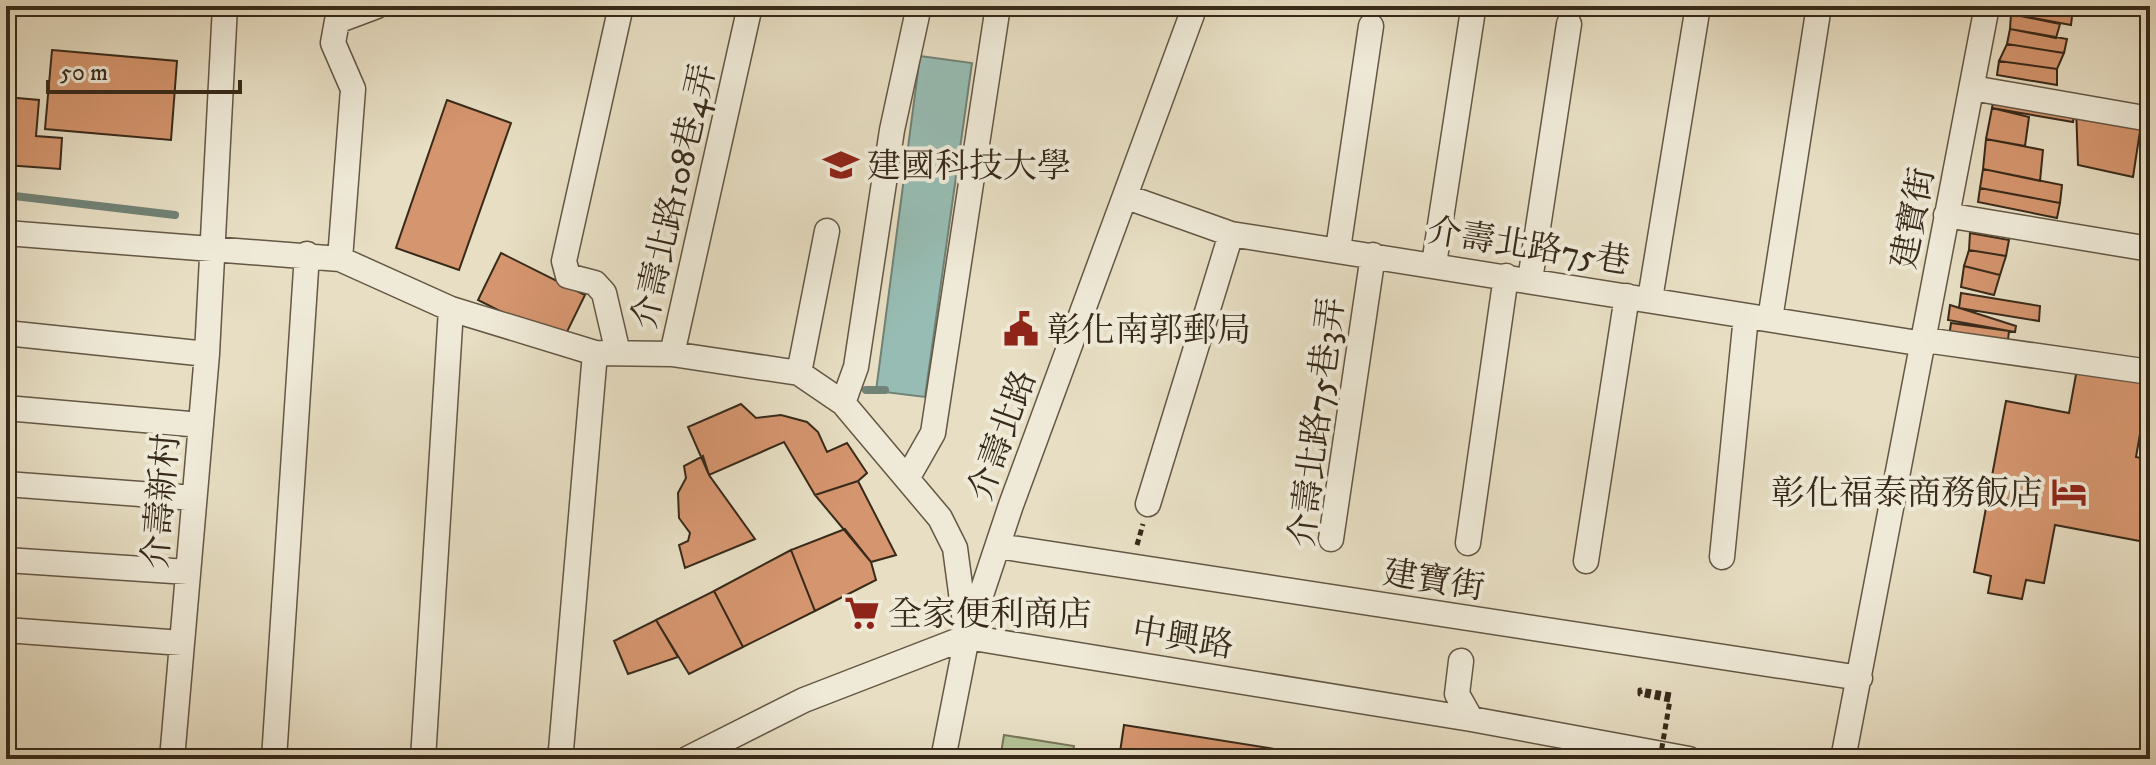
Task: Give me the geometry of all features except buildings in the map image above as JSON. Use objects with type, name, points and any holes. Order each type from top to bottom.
[{"type":"street","name":"介壽新村","points":[[172,759],[207,354],[210,248],[225,6]]},
{"type":"street","points":[[340,259],[353,89],[333,43],[337,21],[377,6]]},
{"type":"street","points":[[557,759],[561,750],[607,353],[604,293],[595,283],[568,276],[564,261],[621,6]]},
{"type":"street","name":"介壽北路108巷4弄","points":[[672,354],[750,6]]},
{"type":"street","points":[[843,403],[856,367],[892,130],[919,6]]},
{"type":"street","points":[[908,477],[933,433],[998,6]]},
{"type":"street","name":"介壽北路","points":[[943,759],[967,637],[1195,6]]},
{"type":"street","points":[[1586,561],[1698,6]]},
{"type":"street","points":[[1722,557],[1758,317],[1819,6]]},
{"type":"street","name":"建寶街","points":[[1843,759],[1987,6]]},
{"type":"street","points":[[1434,264],[1473,10]]},
{"type":"street","points":[[1468,543],[1569,24]]},
{"type":"street","points":[[1338,249],[1371,26]]},
{"type":"street","points":[[1972,88],[2150,119]]},
{"type":"street","name":"介壽北路75巷","points":[[1127,197],[1231,234],[1924,342],[2150,372]]},
{"type":"street","points":[[1946,215],[2150,249]]},
{"type":"street","points":[[799,373],[827,231]]},
{"type":"street","points":[[6,233],[307,254],[340,259],[451,309],[607,353],[672,354],[799,373],[843,403],[940,518],[955,548],[967,637],[804,700],[687,759]]},
{"type":"street","points":[[1148,504],[1231,234]]},
{"type":"street","points":[[274,759],[307,254]]},
{"type":"street","name":"介壽北路75巷3弄","points":[[1331,539],[1373,255]]},
{"type":"street","points":[[423,759],[451,309]]},
{"type":"street","points":[[6,333],[207,354]]},
{"type":"street","points":[[6,408],[201,425]]},
{"type":"street","points":[[6,484],[194,498]]},
{"type":"street","name":"建寶街","points":[[998,546],[1860,678]]},
{"type":"street","points":[[6,560],[188,572]]},
{"type":"street","points":[[6,630],[182,643]]},
{"type":"street","name":"中興路","points":[[967,637],[1471,719],[1689,759]]},
{"type":"street","points":[[1461,661],[1457,694],[1471,719]]},
{"type":"path","points":[[1131,566],[1148,504]]},
{"type":"path","points":[[1460,617],[1468,543]]},
{"type":"path","points":[[1640,690],[1671,697],[1640,694],[1640,690]]},
{"type":"path","points":[[1660,759],[1671,697]]},
{"type":"green space","points":[[1004,735],[1074,746],[1072,759],[1000,759]]},
{"type":"water","points":[[920,56],[972,63],[925,397],[876,391]]},
{"type":"waterway","points":[[6,195],[175,215]]},
{"type":"waterway","points":[[866,390],[885,390]]},
{"type":"place","name":"建國科技大學","points":[[841,165]]},
{"type":"place","name":"彰化南郭郵局","points":[[1021,329]]},
{"type":"place","name":"彰化福泰商務飯店","points":[[2069,492]]},
{"type":"place","name":"全家便利商店","points":[[862,613]]}]
